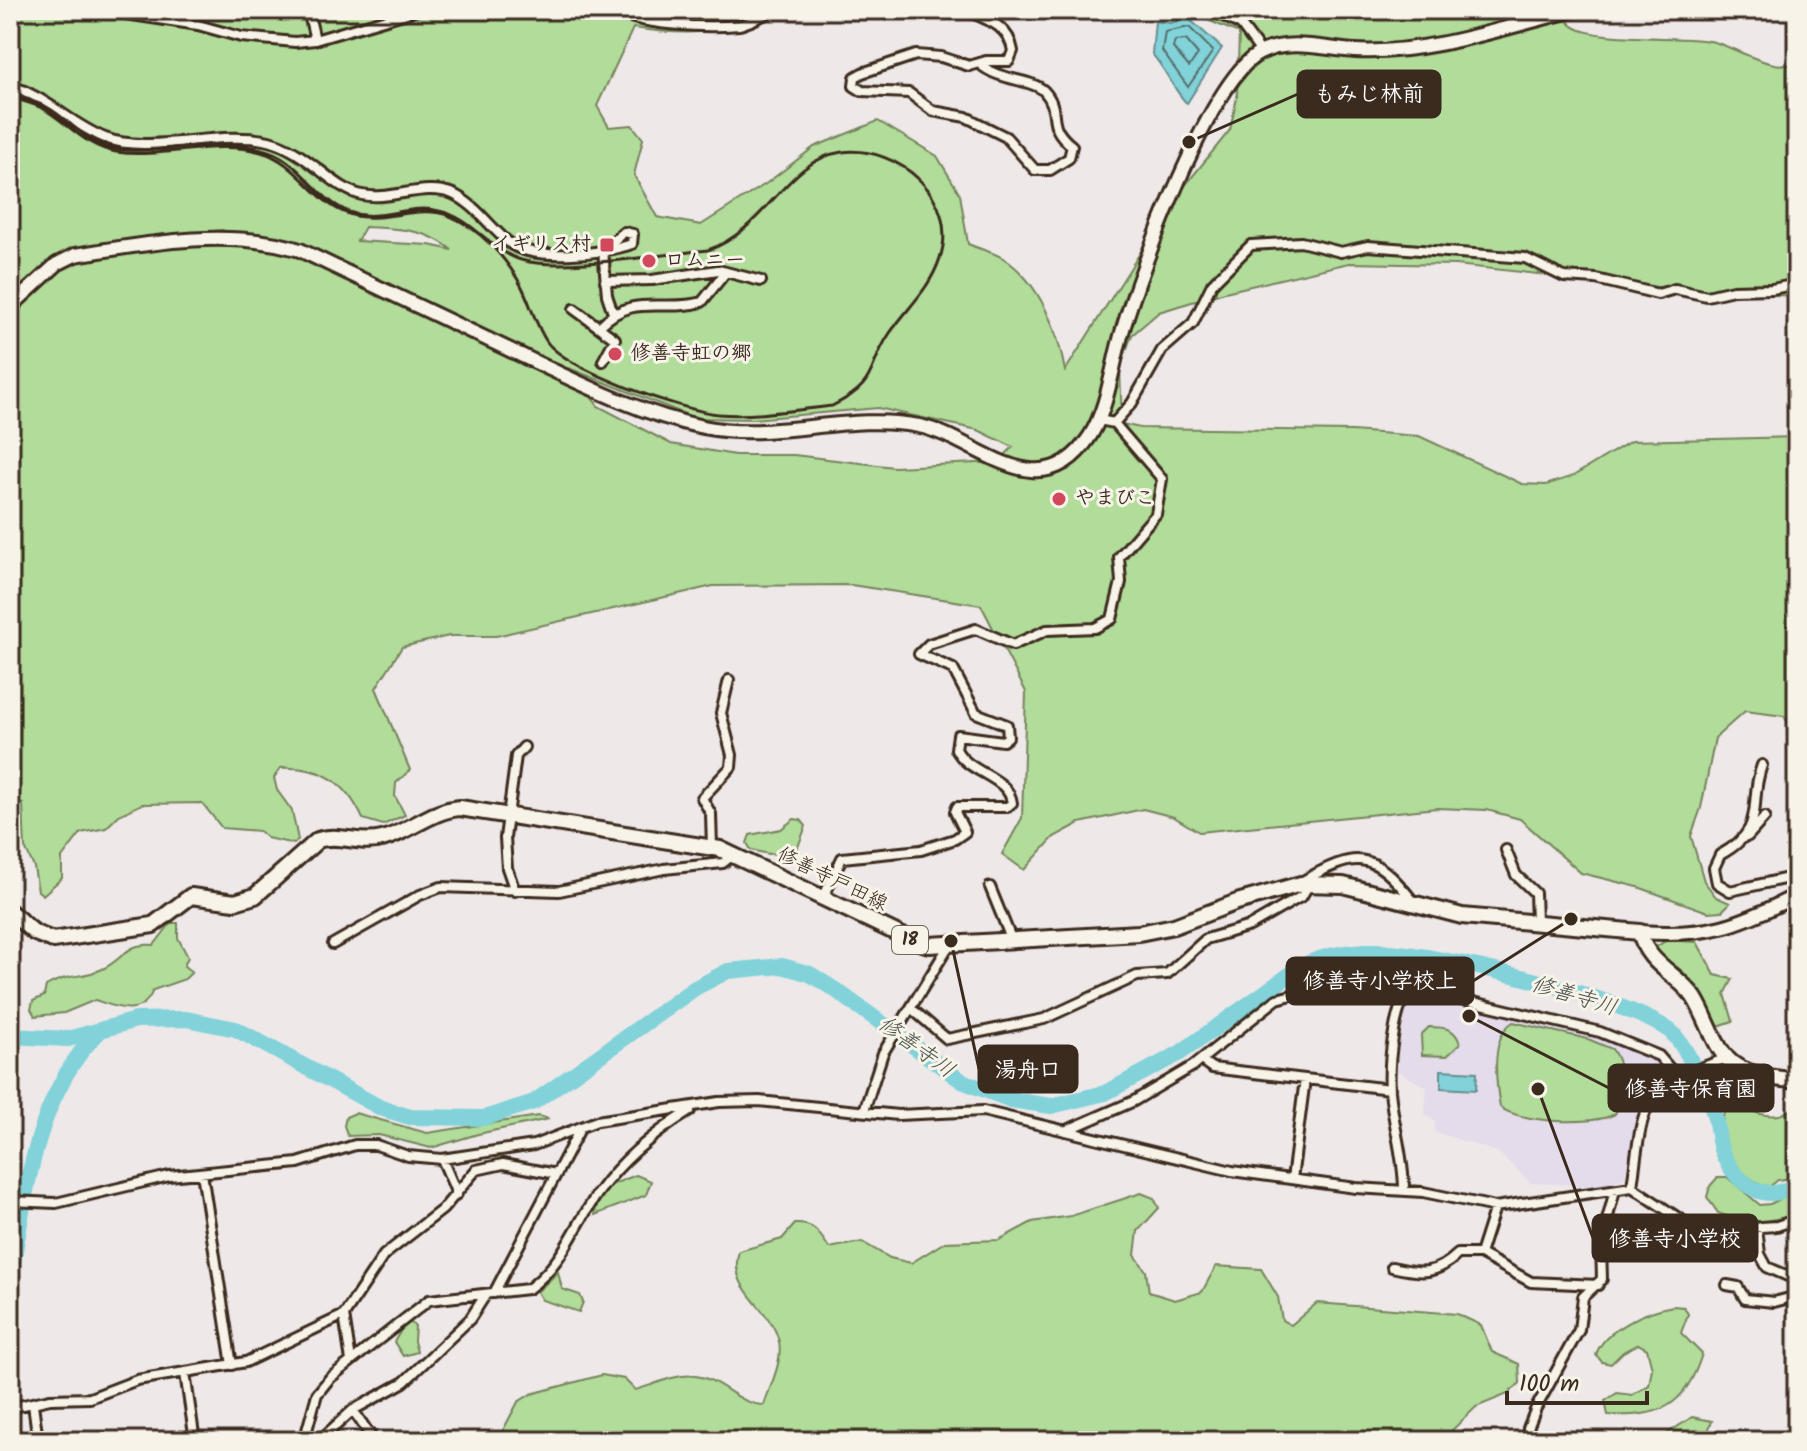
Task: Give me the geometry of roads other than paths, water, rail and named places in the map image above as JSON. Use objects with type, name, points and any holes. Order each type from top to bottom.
[{"type":"main road","name":"修善寺戸田線","points":[[10,912],[35,933],[53,940],[153,925],[191,896],[235,902],[255,896],[310,845],[327,837],[360,841],[383,839],[452,809],[510,815],[712,848],[733,855],[918,943],[948,947],[1163,928],[1303,884],[1343,885],[1462,916],[1640,932]]},
{"type":"main road","points":[[1640,932],[1648,955],[1685,985],[1696,999],[1723,1059],[1747,1071],[1797,1081]]},
{"type":"street","points":[[99,10],[198,25],[241,37],[315,40],[417,10]]},
{"type":"street","points":[[308,10],[315,40]]},
{"type":"street","points":[[614,10],[626,18],[649,21],[742,25],[774,10]]},
{"type":"street","points":[[965,10],[999,26],[1013,46],[1009,61],[960,66],[941,57],[907,56],[862,73],[855,77],[854,86],[862,91],[909,93],[933,111],[966,117],[1002,134],[1039,171],[1050,170],[1069,158],[1072,146],[1057,133],[1046,93],[1036,86],[1012,82],[980,64]]},
{"type":"street","points":[[1211,10],[1241,25],[1261,52]]},
{"type":"street","points":[[10,307],[57,264],[75,255],[252,238],[300,250],[589,387],[666,417],[706,428],[736,431],[866,423],[919,426],[956,439],[1006,466],[1034,470],[1059,465],[1073,456],[1099,420],[1143,264],[1172,194],[1242,66],[1261,52],[1286,46],[1401,49],[1575,10]]},
{"type":"street","points":[[10,85],[47,100],[107,139],[142,142],[257,138],[297,151],[359,194],[452,194],[510,244],[523,250],[569,254],[603,250],[605,281],[613,313]]},
{"type":"street","points":[[1114,423],[1132,403],[1162,350],[1193,323],[1212,284],[1246,248],[1257,244],[1301,242],[1349,253],[1368,246],[1525,258],[1564,277],[1611,282],[1658,294],[1675,289],[1702,297],[1733,290],[1772,289],[1797,284]]},
{"type":"street","points":[[605,281],[652,280],[703,271],[726,272],[761,281]]},
{"type":"street","points":[[600,326],[613,313],[641,305],[679,307],[702,302],[726,272]]},
{"type":"street","points":[[574,309],[615,339],[603,361]]},
{"type":"street","points":[[823,898],[842,858],[942,844],[965,832],[955,812],[957,807],[1007,807],[1012,803],[1005,786],[967,766],[956,749],[958,735],[1003,741],[1008,737],[1007,725],[976,713],[953,669],[919,654],[929,644],[976,629],[1013,645],[1047,630],[1095,628],[1112,619],[1121,582],[1119,557],[1140,538],[1156,514],[1162,479],[1114,423],[1099,420]]},
{"type":"street","points":[[712,848],[711,814],[702,798],[731,767],[731,748],[721,713],[729,680]]},
{"type":"street","points":[[515,891],[505,853],[516,756],[524,747]]},
{"type":"street","points":[[1744,839],[1757,807],[1762,765]]},
{"type":"street","points":[[1765,817],[1716,861],[1714,875],[1722,889],[1747,890],[1797,876]]},
{"type":"street","points":[[1506,850],[1516,875],[1535,893],[1536,922]]},
{"type":"street","points":[[333,944],[420,895],[441,887],[515,891],[572,889],[649,872],[723,863],[733,855]]},
{"type":"street","points":[[912,1009],[947,1039],[1045,1019],[1137,976],[1167,974],[1206,939],[1250,926],[1302,896],[1303,884],[1340,862],[1363,858],[1391,877],[1415,906]]},
{"type":"street","points":[[990,887],[1013,942]]},
{"type":"street","points":[[1640,932],[1723,929],[1752,919],[1797,895]]},
{"type":"street","points":[[864,1111],[883,1053],[948,947]]},
{"type":"street","points":[[1064,1131],[1134,1101],[1201,1060],[1277,999],[1295,991],[1340,982],[1408,987],[1628,1041],[1659,1056],[1680,1076]]},
{"type":"street","points":[[1404,1190],[1404,1166],[1390,1089],[1398,1006],[1408,987]]},
{"type":"street","points":[[1632,1187],[1646,1103],[1655,1091],[1680,1076],[1723,1059]]},
{"type":"street","points":[[1201,1060],[1212,1068],[1390,1089]]},
{"type":"street","points":[[1292,1179],[1305,1079]]},
{"type":"street","points":[[11,1201],[35,1205],[56,1203],[136,1182],[284,1165],[355,1145],[376,1145],[408,1156],[442,1159],[534,1145],[583,1125],[719,1102],[759,1101],[915,1116],[983,1111],[1232,1171],[1404,1190],[1495,1207],[1632,1187],[1692,1230],[1757,1228],[1797,1219]]},
{"type":"street","points":[[304,1441],[317,1394],[351,1361],[429,1300],[528,1289],[536,1283],[564,1252],[611,1176],[645,1140],[694,1108]]},
{"type":"street","points":[[319,1441],[353,1410],[404,1382],[470,1319],[490,1293],[583,1125]]},
{"type":"street","points":[[442,1159],[457,1194]]},
{"type":"street","points":[[10,1408],[50,1399],[90,1398],[137,1380],[232,1365],[344,1315],[384,1255],[432,1220],[476,1170],[503,1164],[556,1174]]},
{"type":"street","points":[[202,1173],[232,1365]]},
{"type":"street","points":[[1528,1441],[1528,1428],[1536,1408],[1579,1330],[1583,1297],[1602,1279],[1601,1243],[1615,1190]]},
{"type":"street","points":[[1480,1254],[1495,1207]]},
{"type":"street","points":[[1757,1228],[1760,1254],[1767,1267],[1797,1280]]},
{"type":"street","points":[[1392,1267],[1425,1272],[1447,1267],[1458,1254],[1480,1254],[1531,1282],[1598,1285]]},
{"type":"street","points":[[1727,1285],[1738,1287],[1745,1299],[1774,1302],[1797,1296]]},
{"type":"street","points":[[344,1315],[351,1361]]},
{"type":"street","points":[[185,1373],[195,1441]]},
{"type":"street","points":[[33,1404],[38,1441]]},
{"type":"street","points":[[353,1410],[374,1441]]},
{"type":"water","points":[[1188,18],[1222,48],[1187,103],[1152,54],[1155,21],[1170,23]]},
{"type":"water","points":[[1441,1070],[1477,1072],[1476,1090],[1441,1088]]},
{"type":"waterway","name":"修善寺川","points":[[10,1036],[68,1039],[136,1020],[186,1019],[236,1029],[381,1108],[410,1117],[484,1118],[534,1102],[695,988],[728,971],[782,966],[810,974],[837,991],[962,1081],[1011,1100],[1051,1106],[1105,1093],[1180,1053],[1311,962],[1354,952],[1401,953],[1526,978],[1571,991],[1612,1004],[1670,1031],[1689,1057],[1701,1081],[1715,1116],[1722,1152],[1735,1173],[1743,1182],[1763,1192],[1774,1193],[1797,1183]]},
{"type":"waterway","points":[[10,1278],[28,1180],[47,1115],[60,1084],[77,1057],[99,1032]]},
{"type":"railway","points":[[10,95],[45,106],[106,147],[155,150],[231,145],[268,151],[290,163],[327,199],[349,212],[372,215],[417,209],[439,211],[462,220],[510,255],[538,263],[612,261],[708,250],[746,227],[805,168],[822,158],[842,152],[863,152],[884,157],[920,180],[933,197],[941,216],[944,236],[936,269],[890,333],[870,374],[858,390],[832,406],[761,414],[718,414],[679,405],[627,387],[577,365],[559,353],[543,336],[522,287],[501,255],[472,228],[450,216],[425,212],[374,217],[349,214],[326,201],[285,164],[261,152],[226,148],[116,152],[87,140],[44,109],[10,97]]},
{"type":"place","name":"もみじ林前","points":[[1189,142]]},
{"type":"place","name":"イギリス村","points":[[607,245]]},
{"type":"place","name":"ロムニー","points":[[649,261]]},
{"type":"place","name":"修善寺虹の郷","points":[[615,354]]},
{"type":"place","name":"やまびこ","points":[[1059,499]]},
{"type":"place","name":"修善寺小学校上","points":[[1571,919]]},
{"type":"place","name":"湯舟口","points":[[951,941]]},
{"type":"place","name":"修善寺保育園","points":[[1469,1016]]},
{"type":"place","name":"修善寺小学校","points":[[1538,1089]]}]
